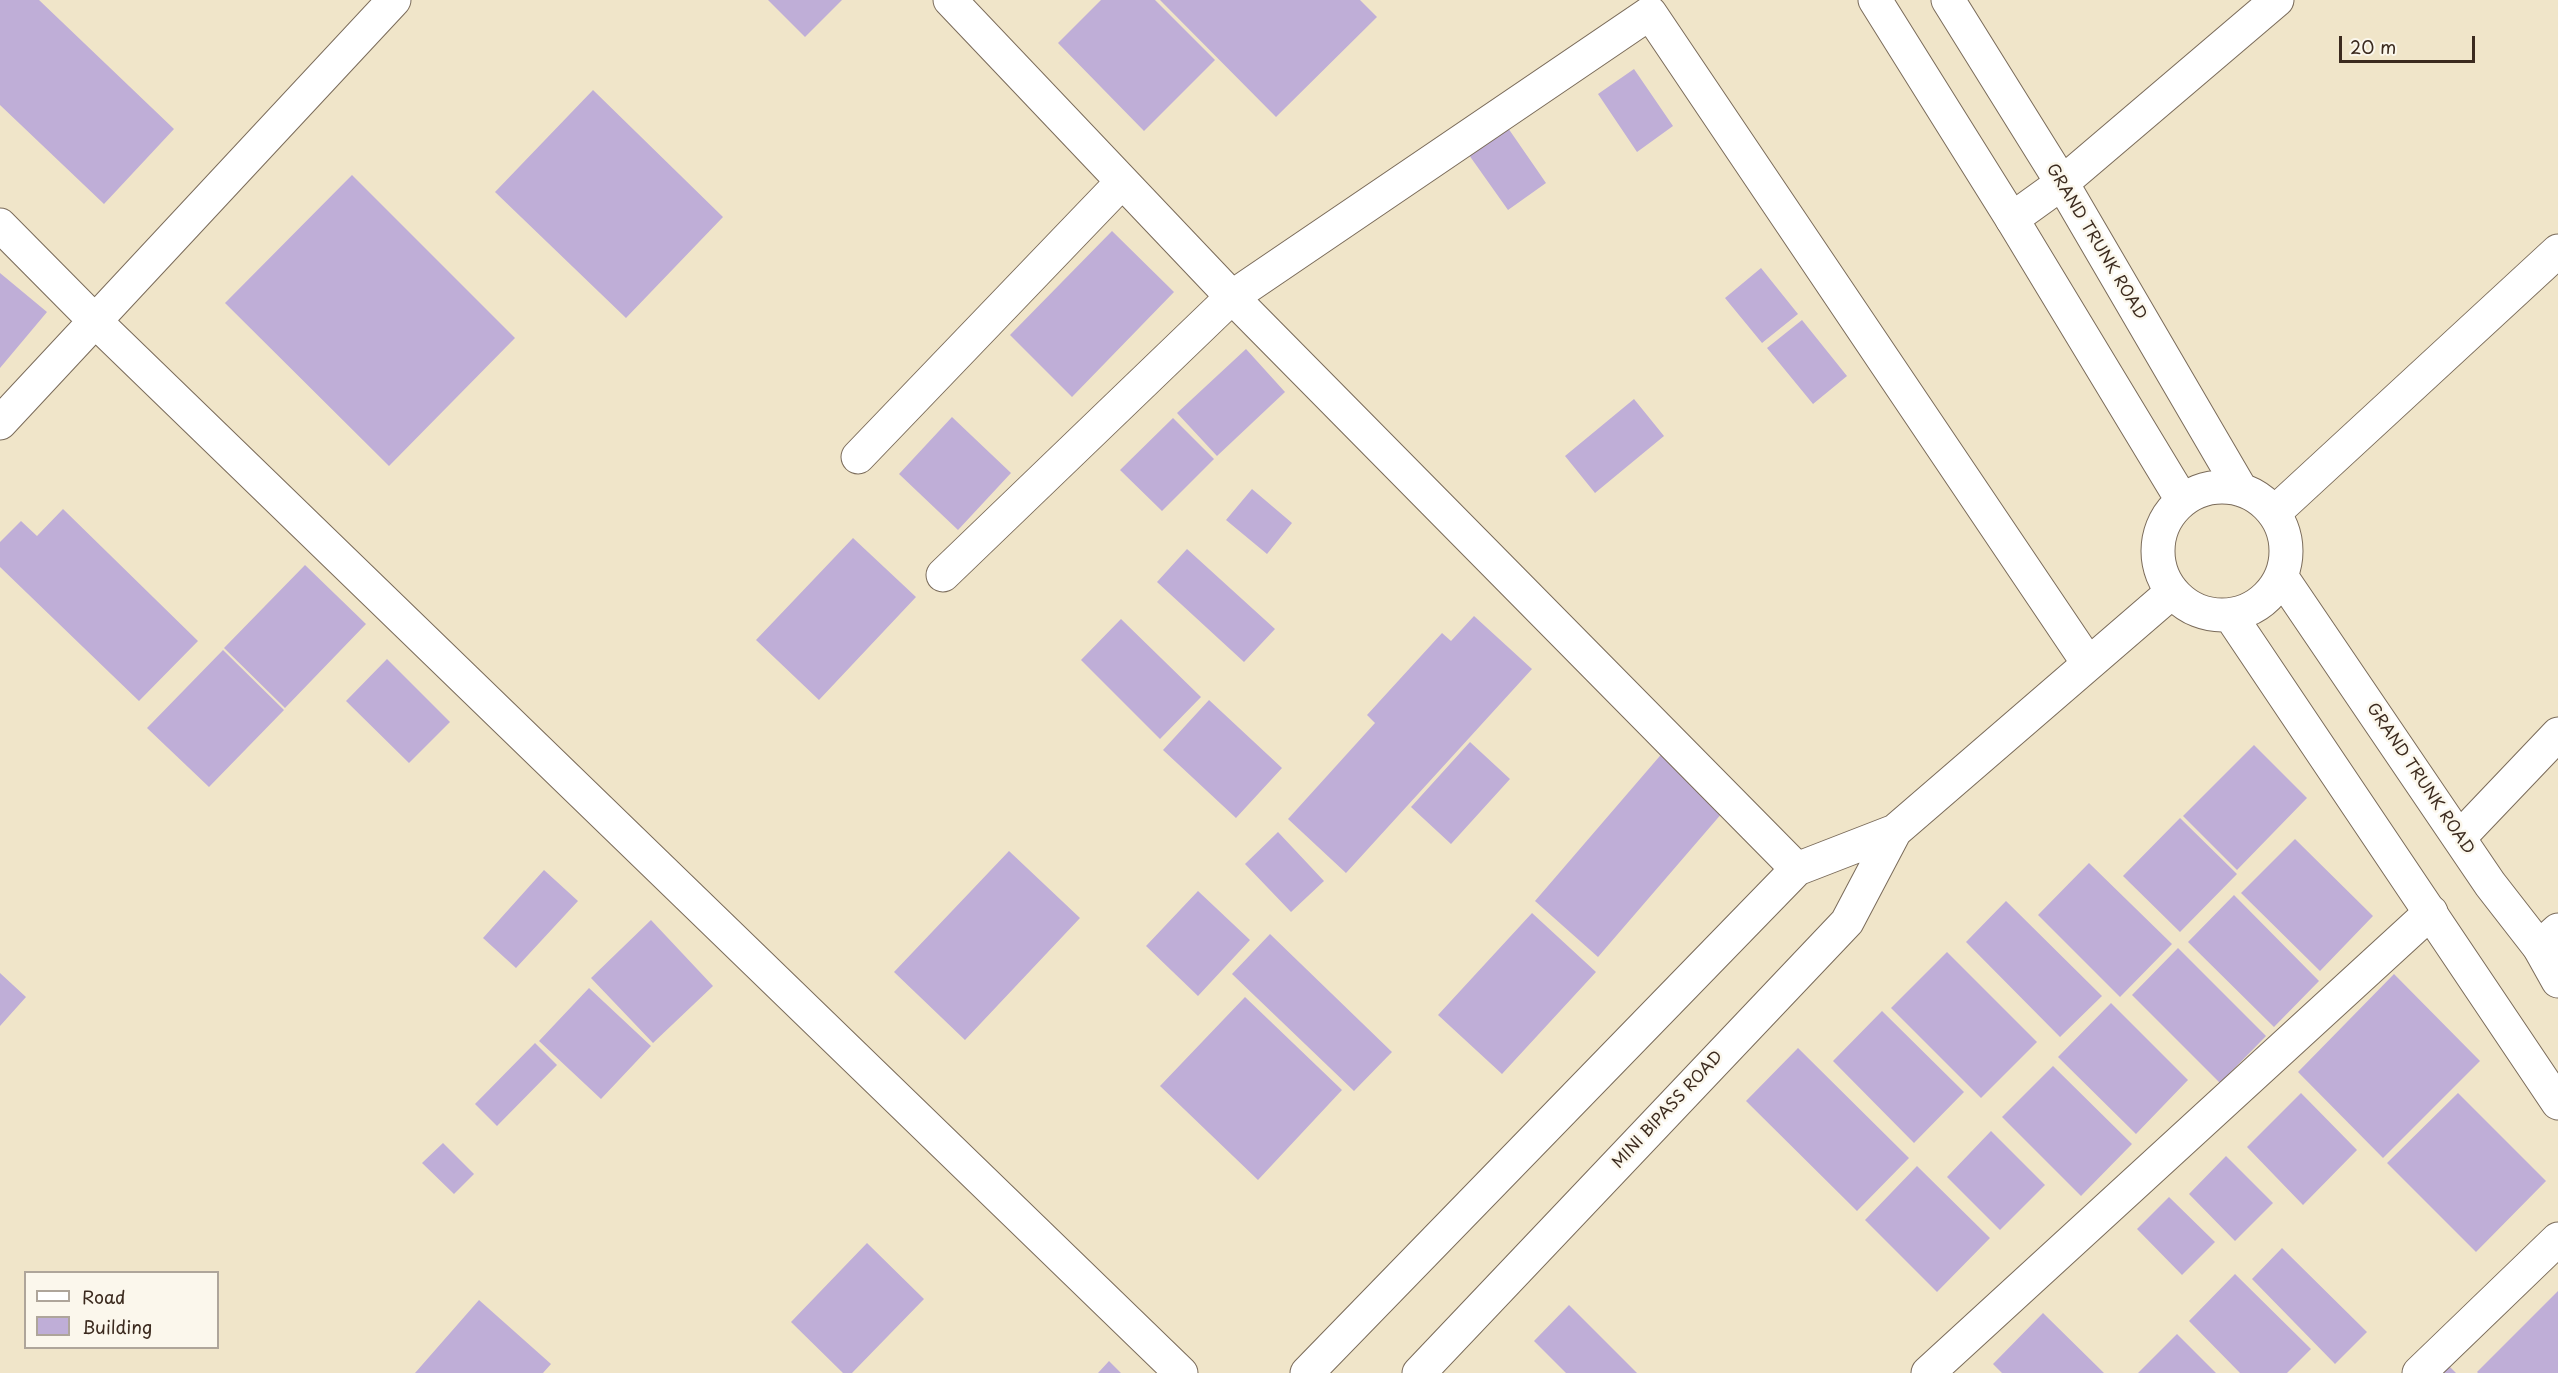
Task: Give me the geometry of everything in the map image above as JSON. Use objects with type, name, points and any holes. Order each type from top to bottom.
[{"type":"street","points":[[0,423],[394,0]]},
{"type":"street","points":[[950,0],[1232,297],[1797,869]]},
{"type":"street","points":[[1875,0],[2012,219],[2181,500]]},
{"type":"street","name":"GRAND TRUNK ROAD","points":[[1948,0],[2062,183],[2240,488]]},
{"type":"street","points":[[2012,219],[2062,183],[2277,0]]},
{"type":"street","points":[[943,575],[1232,297],[1650,13],[2088,663]]},
{"type":"street","points":[[858,457],[1122,182]]},
{"type":"street","points":[[0,225],[94,320],[1181,1373]]},
{"type":"street","points":[[2274,513],[2558,251]]},
{"type":"street","name":"GRAND TRUNK ROAD","points":[[2219,485],[2240,488],[2258,496],[2274,513],[2284,532],[2286,554],[2281,576],[2269,595],[2252,608],[2230,615],[2208,614],[2187,606],[2172,592],[2161,575],[2157,555],[2159,534],[2168,515],[2181,500],[2199,490],[2219,485]]},
{"type":"street","name":"GRAND TRUNK ROAD","points":[[2281,576],[2490,884],[2548,939],[2558,981]]},
{"type":"street","points":[[1307,1373],[1797,869],[1895,831],[2172,592]]},
{"type":"street","points":[[2230,615],[2558,1103]]},
{"type":"street","points":[[2460,837],[2558,734]]},
{"type":"street","name":"MINI BIPASS ROAD","points":[[1419,1373],[1847,922],[1895,831]]},
{"type":"street","points":[[1928,1373],[2431,912]]},
{"type":"street","points":[[2419,1373],[2558,1239]]},
{"type":"building","points":[[0,0],[39,0],[174,129],[104,204],[0,105]]},
{"type":"building","points":[[768,0],[842,0],[805,37]]},
{"type":"building","points":[[1101,0],[1155,0],[1215,60],[1144,131],[1058,43]]},
{"type":"building","points":[[1160,0],[1360,0],[1377,17],[1276,117]]},
{"type":"building","points":[[1634,69],[1673,126],[1637,152],[1598,94]]},
{"type":"building","points":[[593,90],[723,217],[626,318],[495,192]]},
{"type":"building","points":[[1508,128],[1546,183],[1508,210],[1469,155]]},
{"type":"building","points":[[352,175],[515,338],[389,466],[225,303]]},
{"type":"building","points":[[1112,231],[1174,292],[1072,397],[1010,335]]},
{"type":"building","points":[[1761,268],[1798,314],[1762,343],[1725,298]]},
{"type":"building","points":[[0,273],[47,312],[0,368]]},
{"type":"building","points":[[1802,320],[1847,376],[1813,404],[1767,348]]},
{"type":"building","points":[[1246,349],[1285,392],[1217,456],[1177,413]]},
{"type":"building","points":[[1634,399],[1664,436],[1595,493],[1565,456]]},
{"type":"building","points":[[952,417],[1011,473],[958,530],[899,474]]},
{"type":"building","points":[[1173,418],[1214,459],[1162,511],[1120,470]]},
{"type":"building","points":[[1252,489],[1292,523],[1267,554],[1226,520]]},
{"type":"building","points":[[63,509],[198,641],[139,701],[0,567],[0,542],[21,521],[37,536]]},
{"type":"building","points":[[853,538],[916,597],[819,700],[756,640]]},
{"type":"building","points":[[1187,549],[1275,629],[1244,662],[1157,582]]},
{"type":"building","points":[[305,565],[366,624],[285,708],[224,648]]},
{"type":"building","points":[[1474,616],[1532,669],[1346,873],[1288,819],[1375,723],[1367,715],[1442,633],[1451,641]]},
{"type":"building","points":[[1121,619],[1201,697],[1160,739],[1081,660]]},
{"type":"building","points":[[223,650],[284,710],[209,787],[147,728]]},
{"type":"building","points":[[387,659],[450,722],[409,763],[346,701]]},
{"type":"building","points":[[1209,700],[1282,768],[1236,818],[1163,750]]},
{"type":"building","points":[[1470,742],[1510,779],[1451,844],[1411,807]]},
{"type":"building","points":[[2254,745],[2307,798],[2237,870],[2183,816]]},
{"type":"building","points":[[1665,750],[1729,805],[1598,957],[1535,901]]},
{"type":"building","points":[[2180,818],[2237,874],[2180,932],[2123,876]]},
{"type":"building","points":[[1278,832],[1324,881],[1291,912],[1245,864]]},
{"type":"building","points":[[2295,839],[2373,916],[2320,971],[2241,893]]},
{"type":"building","points":[[1009,851],[1080,918],[965,1040],[894,972]]},
{"type":"building","points":[[2089,863],[2172,944],[2120,997],[2038,915]]},
{"type":"building","points":[[544,870],[578,901],[516,968],[483,938]]},
{"type":"building","points":[[1198,891],[1250,940],[1198,996],[1146,946]]},
{"type":"building","points":[[2234,895],[2319,981],[2274,1027],[2188,942]]},
{"type":"building","points":[[2006,901],[2102,996],[2060,1037],[1966,942]]},
{"type":"building","points":[[1532,913],[1596,972],[1502,1074],[1438,1015]]},
{"type":"building","points":[[651,920],[713,986],[653,1043],[591,978]]},
{"type":"building","points":[[1270,934],[1392,1052],[1354,1091],[1232,974]]},
{"type":"building","points":[[2178,948],[2266,1036],[2220,1083],[2132,995]]},
{"type":"building","points":[[1947,952],[2037,1042],[1981,1098],[1891,1008]]},
{"type":"building","points":[[0,973],[26,997],[0,1026]]},
{"type":"building","points":[[2394,974],[2480,1061],[2383,1158],[2298,1072]]},
{"type":"building","points":[[589,988],[651,1046],[601,1099],[539,1041]]},
{"type":"building","points":[[1245,997],[1342,1090],[1258,1180],[1160,1086]]},
{"type":"building","points":[[2111,1003],[2188,1080],[2136,1134],[2058,1057]]},
{"type":"building","points":[[1882,1011],[1964,1092],[1914,1143],[1833,1061]]},
{"type":"building","points":[[535,1043],[557,1065],[497,1126],[475,1104]]},
{"type":"building","points":[[1798,1048],[1909,1158],[1857,1211],[1746,1101]]},
{"type":"building","points":[[2053,1066],[2132,1144],[2081,1196],[2002,1117]]},
{"type":"building","points":[[2301,1093],[2357,1150],[2303,1205],[2247,1147]]},
{"type":"building","points":[[2458,1093],[2546,1181],[2476,1252],[2387,1163]]},
{"type":"building","points":[[1991,1131],[2045,1185],[2000,1230],[1947,1177]]},
{"type":"building","points":[[443,1143],[474,1174],[454,1194],[422,1163]]},
{"type":"building","points":[[2226,1156],[2273,1203],[2235,1241],[2189,1194]]},
{"type":"building","points":[[1917,1166],[1990,1238],[1937,1292],[1865,1220]]},
{"type":"building","points":[[2169,1197],[2215,1242],[2182,1275],[2137,1229]]},
{"type":"building","points":[[867,1243],[924,1299],[852,1373],[843,1373],[791,1322]]},
{"type":"building","points":[[2282,1248],[2367,1332],[2335,1364],[2252,1279]]},
{"type":"building","points":[[2235,1274],[2311,1349],[2287,1373],[2240,1373],[2189,1321]]},
{"type":"building","points":[[2558,1291],[2558,1373],[2478,1373],[2477,1372]]},
{"type":"building","points":[[479,1300],[551,1364],[543,1373],[415,1373]]},
{"type":"building","points":[[1569,1305],[1637,1373],[1566,1373],[1534,1341]]},
{"type":"building","points":[[2043,1313],[2104,1373],[2002,1373],[1993,1364]]},
{"type":"building","points":[[2177,1334],[2216,1373],[2138,1373]]},
{"type":"building","points":[[1109,1361],[1121,1373],[1098,1373]]},
{"type":"building","points":[[2448,1365],[2456,1373],[2439,1373]]}]
